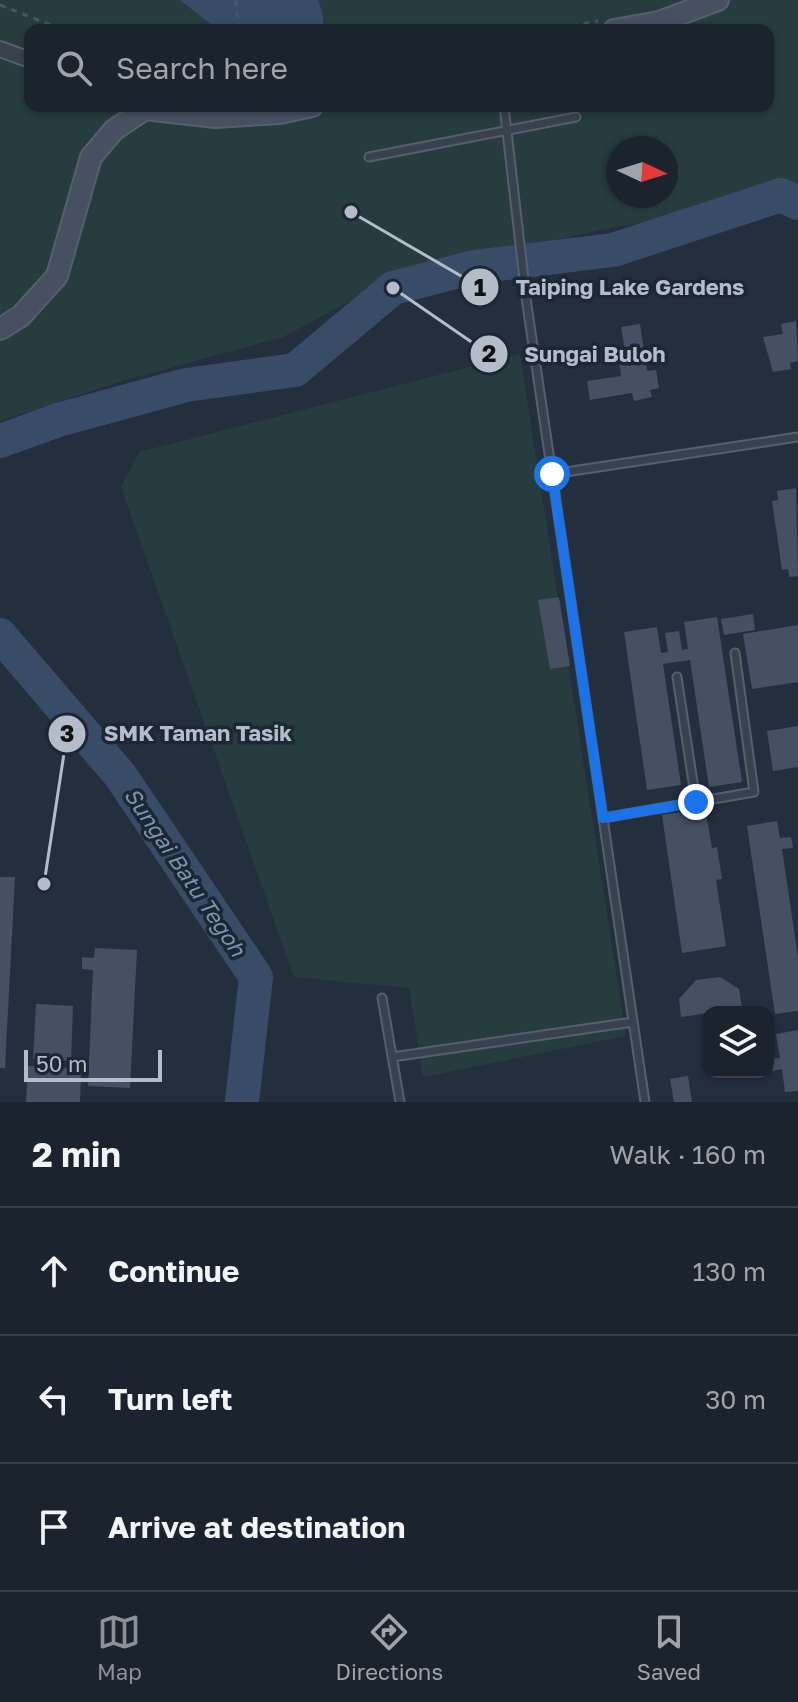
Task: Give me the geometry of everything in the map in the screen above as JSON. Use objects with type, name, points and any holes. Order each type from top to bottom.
[{"type":"street","points":[[648,24],[718,0]]},
{"type":"street","points":[[0,49],[24,58]]},
{"type":"street","points":[[0,329],[21,316],[57,276],[91,157],[114,130],[136,112]]},
{"type":"street","points":[[174,112],[215,117],[285,112]]},
{"type":"lane","points":[[505,112],[527,305],[645,1102]]},
{"type":"lane","points":[[369,157],[576,117]]},
{"type":"lane","points":[[552,474],[798,437]]},
{"type":"lane","points":[[603,818],[754,792],[735,653]]},
{"type":"lane","points":[[677,677],[696,802]]},
{"type":"lane","points":[[382,998],[400,1102]]},
{"type":"lane","points":[[392,1057],[633,1022]]},
{"type":"path","points":[[236,0],[235,10],[241,24]]},
{"type":"path","points":[[0,5],[49,24]]},
{"type":"green space","points":[[0,0],[798,0],[798,196],[605,229],[395,277],[283,337],[126,380],[0,421]]},
{"type":"green space","points":[[520,354],[626,1036],[423,1077],[409,988],[294,977],[121,487],[139,452]]},
{"type":"water","points":[[180,0],[318,0],[323,16],[323,24],[210,24]]},
{"type":"building","points":[[796,321],[798,361],[790,363],[791,369],[773,372],[763,337],[783,334],[781,324]]},
{"type":"building","points":[[640,324],[647,371],[656,370],[659,388],[650,390],[652,397],[634,401],[632,393],[590,400],[587,381],[621,376],[619,360],[612,361],[610,353],[625,350],[621,327]]},
{"type":"building","points":[[796,488],[798,576],[789,577],[788,569],[782,570],[772,501],[778,500],[777,491]]},
{"type":"building","points":[[559,597],[570,666],[550,669],[538,600]]},
{"type":"building","points":[[753,614],[755,630],[724,635],[721,619]]},
{"type":"building","points":[[717,617],[742,782],[709,787],[690,660],[663,664],[681,785],[647,790],[624,632],[657,627],[661,653],[668,652],[665,633],[679,631],[682,650],[688,649],[684,622]]},
{"type":"building","points":[[798,625],[798,682],[752,689],[743,634]]},
{"type":"building","points":[[798,726],[798,767],[773,771],[767,731]]},
{"type":"building","points":[[705,808],[712,848],[717,847],[722,879],[716,880],[726,946],[682,953],[662,815]]},
{"type":"building","points":[[777,821],[780,838],[791,837],[793,848],[782,849],[798,957],[798,1011],[775,1014],[747,826]]},
{"type":"building","points":[[0,877],[15,877],[5,1068],[0,1068]]},
{"type":"building","points":[[95,948],[137,950],[130,1088],[88,1086],[93,970],[82,969],[82,957],[94,958]]},
{"type":"building","points":[[720,977],[739,989],[742,1006],[702,1006],[702,1014],[681,1017],[679,999],[696,980]]},
{"type":"building","points":[[36,1004],[73,1006],[71,1061],[33,1059]]},
{"type":"building","points":[[798,1030],[798,1091],[785,1092],[782,1069],[774,1071],[774,1059],[780,1058],[776,1034]]},
{"type":"building","points":[[28,1066],[81,1069],[80,1102],[26,1102]]},
{"type":"building","points":[[688,1076],[692,1102],[674,1102],[670,1079]]},
{"type":"waterway","points":[[0,441],[58,420],[186,385],[295,370],[393,288],[474,267],[613,250],[781,195],[798,203]]},
{"type":"waterway","name":"Sungai Batu Tegoh","points":[[0,635],[120,775],[256,977],[242,1102]]},
{"type":"place","name":"Taiping Lake Gardens","points":[[351,212]]},
{"type":"place","name":"Sungai Buloh","points":[[393,288]]},
{"type":"place","name":"SMK Taman Tasik","points":[[44,884]]},
{"type":"route","points":[[552,474],[603,818],[696,802]]}]
